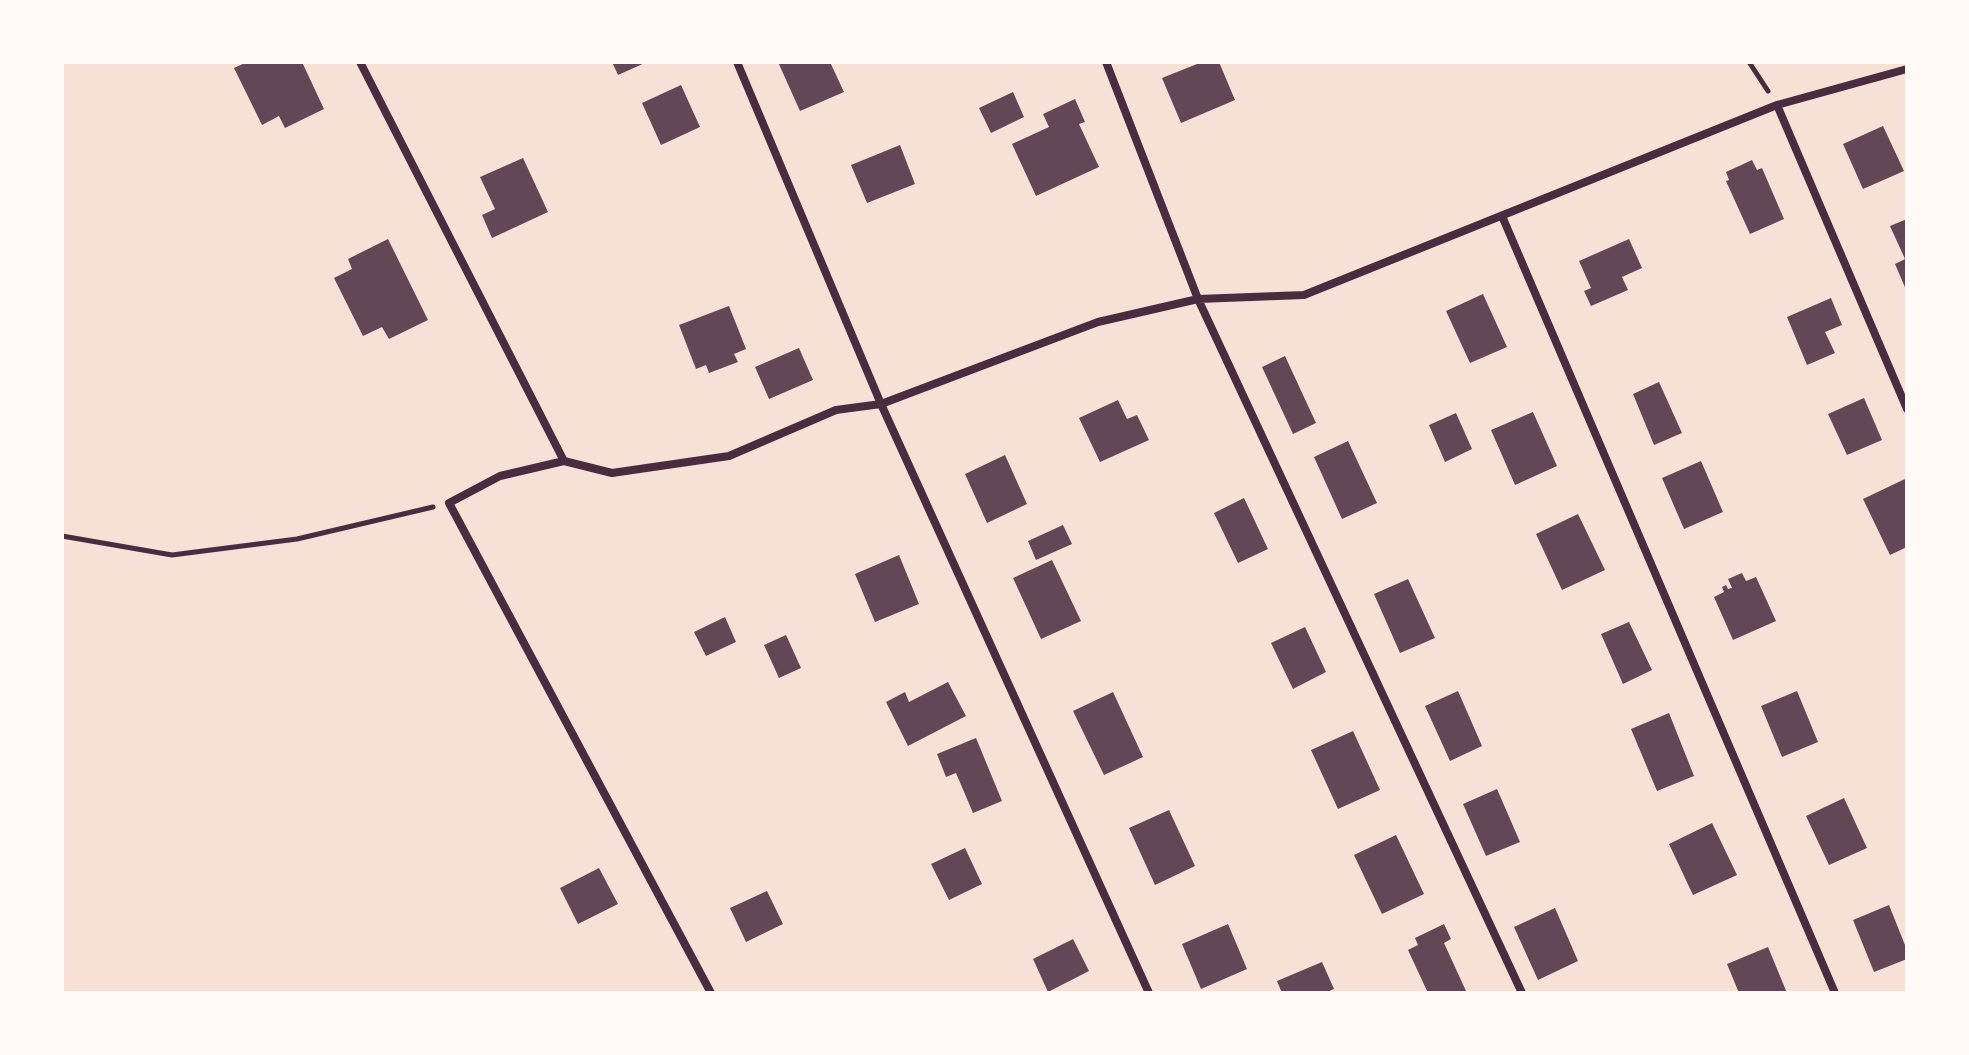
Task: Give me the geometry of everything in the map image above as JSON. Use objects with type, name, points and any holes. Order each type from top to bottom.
[{"type":"street","points":[[360,62],[564,461]]},
{"type":"street","points":[[737,62],[881,404],[1149,993]]},
{"type":"street","points":[[1106,62],[1198,299],[1522,993]]},
{"type":"street","points":[[711,993],[449,503],[500,476],[564,461],[612,473],[729,456],[836,410],[881,404],[1098,322],[1198,299],[1304,295],[1777,105],[1907,69]]},
{"type":"street","points":[[1777,105],[1907,409]]},
{"type":"street","points":[[1502,216],[1835,993]]},
{"type":"path","points":[[1749,62],[1777,105]]},
{"type":"path","points":[[62,536],[172,555],[297,539],[449,503]]},
{"type":"building","points":[[247,62],[302,62],[324,109],[285,128],[279,116],[262,125],[234,68]]},
{"type":"building","points":[[612,62],[647,62],[618,75]]},
{"type":"building","points":[[778,62],[830,62],[844,92],[800,111]]},
{"type":"building","points":[[1202,62],[1219,62],[1235,100],[1181,123],[1162,78]]},
{"type":"building","points":[[681,85],[700,127],[661,145],[642,103]]},
{"type":"building","points":[[1013,92],[1024,117],[991,133],[979,108]]},
{"type":"building","points":[[1075,99],[1085,122],[1079,124],[1099,167],[1036,196],[1012,144],[1049,127],[1043,114]]},
{"type":"building","points":[[1883,126],[1904,171],[1863,189],[1843,144]]},
{"type":"building","points":[[900,145],[915,184],[867,203],[851,165]]},
{"type":"building","points":[[523,158],[548,212],[492,238],[482,215],[495,209],[480,177]]},
{"type":"building","points":[[1752,160],[1757,170],[1762,168],[1784,219],[1750,234],[1726,181],[1729,180],[1726,172]]},
{"type":"building","points":[[1907,219],[1907,292],[1895,264],[1905,259],[1890,226]]},
{"type":"building","points":[[388,239],[428,320],[389,339],[382,327],[363,336],[334,278],[352,269],[348,259]]},
{"type":"building","points":[[1629,239],[1642,268],[1622,277],[1628,290],[1591,306],[1584,291],[1591,288],[1579,261]]},
{"type":"building","points":[[1483,294],[1507,347],[1470,363],[1446,311]]},
{"type":"building","points":[[1831,298],[1842,325],[1825,332],[1835,353],[1807,365],[1787,317]]},
{"type":"building","points":[[729,306],[746,349],[734,354],[738,362],[709,373],[706,365],[696,369],[679,325]]},
{"type":"building","points":[[799,348],[813,380],[769,399],[755,367]]},
{"type":"building","points":[[1285,356],[1316,423],[1293,434],[1262,367]]},
{"type":"building","points":[[1659,382],[1682,433],[1654,445],[1633,394]]},
{"type":"building","points":[[1864,398],[1882,440],[1847,455],[1828,414]]},
{"type":"building","points":[[1118,400],[1127,419],[1137,415],[1149,440],[1100,462],[1079,418]]},
{"type":"building","points":[[1533,412],[1557,466],[1515,485],[1491,430]]},
{"type":"building","points":[[1456,413],[1472,449],[1445,462],[1429,425]]},
{"type":"building","points":[[1348,441],[1377,503],[1342,519],[1314,457]]},
{"type":"building","points":[[1005,455],[1027,504],[987,523],[965,474]]},
{"type":"building","points":[[1701,461],[1723,512],[1684,529],[1662,478]]},
{"type":"building","points":[[1907,478],[1907,547],[1890,555],[1863,499]]},
{"type":"building","points":[[1244,498],[1268,549],[1238,563],[1214,513]]},
{"type":"building","points":[[1578,514],[1605,570],[1562,590],[1536,534]]},
{"type":"building","points":[[1063,525],[1072,544],[1036,560],[1028,541]]},
{"type":"building","points":[[899,555],[919,604],[875,622],[855,574]]},
{"type":"building","points":[[1052,560],[1081,621],[1041,639],[1013,578]]},
{"type":"building","points":[[1742,573],[1746,581],[1756,577],[1776,621],[1733,640],[1714,597],[1724,592],[1722,587],[1726,585],[1728,589],[1732,588],[1728,579]]},
{"type":"building","points":[[1408,579],[1435,638],[1400,653],[1374,594]]},
{"type":"building","points":[[725,617],[736,642],[706,656],[694,632]]},
{"type":"building","points":[[1629,622],[1652,670],[1623,684],[1601,634]]},
{"type":"building","points":[[1305,627],[1326,672],[1293,689],[1271,643]]},
{"type":"building","points":[[786,635],[801,668],[779,678],[764,645]]},
{"type":"building","points":[[948,682],[966,716],[908,746],[886,702],[905,692],[909,702]]},
{"type":"building","points":[[1458,691],[1482,746],[1450,761],[1425,706]]},
{"type":"building","points":[[1797,691],[1818,742],[1782,757],[1761,706]]},
{"type":"building","points":[[1113,692],[1143,757],[1104,775],[1073,711]]},
{"type":"building","points":[[1669,713],[1694,776],[1657,791],[1631,729]]},
{"type":"building","points":[[1353,731],[1380,790],[1338,809],[1311,750]]},
{"type":"building","points":[[976,738],[1002,801],[973,813],[956,773],[946,777],[937,754]]},
{"type":"building","points":[[1497,789],[1520,842],[1486,856],[1463,804]]},
{"type":"building","points":[[1844,798],[1867,848],[1829,865],[1806,816]]},
{"type":"building","points":[[1169,810],[1195,866],[1155,885],[1129,828]]},
{"type":"building","points":[[1712,823],[1737,875],[1693,895],[1669,844]]},
{"type":"building","points":[[1396,835],[1424,894],[1382,914],[1354,855]]},
{"type":"building","points":[[965,848],[982,884],[949,900],[931,864]]},
{"type":"building","points":[[599,868],[618,904],[578,924],[560,888]]},
{"type":"building","points":[[767,891],[783,924],[746,942],[730,908]]},
{"type":"building","points":[[1889,905],[1907,950],[1907,959],[1874,972],[1853,920]]},
{"type":"building","points":[[1555,908],[1578,961],[1538,980],[1514,927]]},
{"type":"building","points":[[1228,924],[1247,969],[1201,989],[1182,944]]},
{"type":"building","points":[[1444,924],[1451,939],[1444,943],[1466,991],[1463,993],[1428,993],[1408,950],[1418,945],[1415,938]]},
{"type":"building","points":[[1073,939],[1089,971],[1048,992],[1033,959]]},
{"type":"building","points":[[1768,947],[1787,993],[1739,993],[1727,964]]},
{"type":"building","points":[[1322,962],[1334,989],[1325,993],[1282,993],[1277,981]]}]
